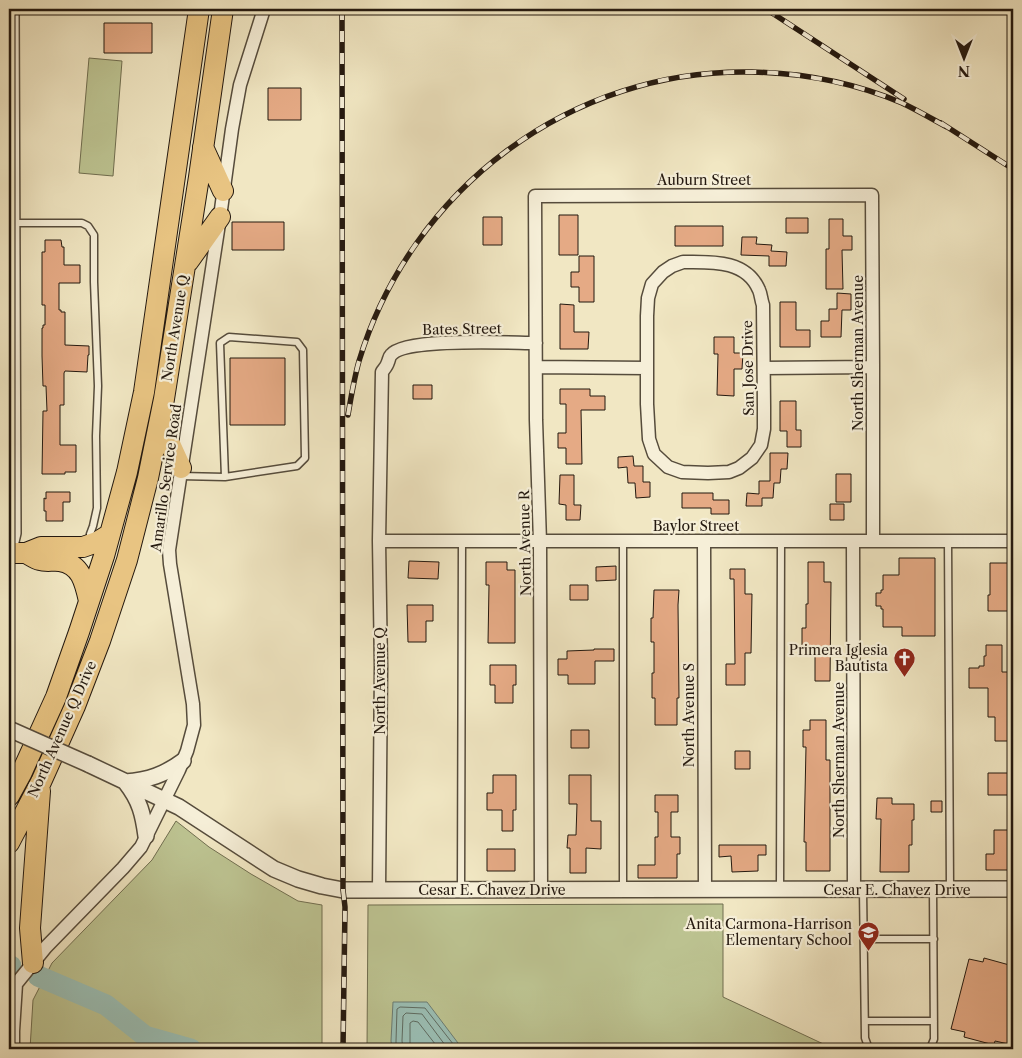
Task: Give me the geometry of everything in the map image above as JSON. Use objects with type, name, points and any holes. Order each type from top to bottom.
[{"type":"main road","name":"North Avenue Q","points":[[89,601],[127,472],[144,392],[199,9]]},
{"type":"main road","name":"North Avenue Q","points":[[100,641],[127,560],[160,422],[203,147],[222,9]]},
{"type":"main road","points":[[203,147],[223,191]]},
{"type":"main road","points":[[185,266],[220,217]]},
{"type":"main road","points":[[160,422],[181,472]]},
{"type":"main road","points":[[14,552],[40,547],[83,547],[97,542],[110,534]]},
{"type":"main road","points":[[14,552],[40,560],[68,563],[78,570],[85,582],[89,601]]},
{"type":"main road","name":"North Avenue Q Drive","points":[[9,796],[56,697],[89,601]]},
{"type":"main road","name":"North Avenue Q Drive","points":[[33,963],[30,928],[34,805],[41,782],[75,706],[100,641]]},
{"type":"main road","name":"North Avenue Q Drive","points":[[9,843],[34,805]]},
{"type":"street","points":[[11,9],[10,172],[12,223],[10,390],[14,552]]},
{"type":"street","name":"Amarillo Service Road","points":[[13,1049],[12,1031],[16,984],[46,947],[141,847],[183,761],[194,725],[193,704],[170,564],[170,550],[232,129],[240,85],[264,9]]},
{"type":"street","name":"Auburn Street","points":[[535,196],[872,194]]},
{"type":"street","name":"North Sherman Avenue","points":[[872,194],[873,541]]},
{"type":"street","name":"North Avenue R","points":[[535,196],[536,420],[540,542],[541,890]]},
{"type":"street","name":"San Jose Drive","points":[[683,262],[720,262],[736,266],[750,277],[758,289],[763,305],[764,368],[764,429],[761,445],[752,458],[739,468],[729,472],[682,472],[668,467],[654,454],[648,439],[647,368],[648,298],[652,284],[663,272],[683,262]]},
{"type":"street","name":"Bates Street","points":[[391,355],[410,346],[432,343],[536,343]]},
{"type":"street","name":"North Avenue Q","points":[[379,890],[381,667],[379,542],[382,372],[391,355]]},
{"type":"street","points":[[536,367],[647,368]]},
{"type":"street","points":[[764,368],[873,367]]},
{"type":"street","name":"North Avenue S","points":[[704,541],[705,890]]},
{"type":"street","name":"North Sherman Avenue","points":[[853,541],[859,890]]},
{"type":"street","name":"Baylor Street","points":[[379,542],[1013,541]]},
{"type":"street","name":"Cesar E. Chavez Drive","points":[[9,729],[179,807],[274,869],[298,879],[343,890],[1013,889]]},
{"type":"street","points":[[125,782],[156,777],[183,761]]},
{"type":"street","points":[[125,782],[134,793],[139,804],[146,836]]},
{"type":"lane","points":[[12,223],[82,223],[88,226],[94,235],[98,386],[96,436],[97,508],[90,534]]},
{"type":"lane","points":[[181,472],[225,477],[297,466],[305,458],[303,350],[297,342],[229,337],[220,343],[225,477]]},
{"type":"lane","points":[[780,890],[782,541]]},
{"type":"lane","points":[[948,541],[950,890]]},
{"type":"lane","points":[[461,890],[462,542]]},
{"type":"lane","points":[[623,542],[623,890]]},
{"type":"lane","points":[[1013,889],[1013,908]]},
{"type":"lane","points":[[859,890],[864,939],[865,1038],[869,1049]]},
{"type":"lane","points":[[930,1049],[934,1039],[933,890]]},
{"type":"lane","points":[[864,939],[934,938]]},
{"type":"lane","points":[[865,1021],[934,1021]]},
{"type":"green space","points":[[89,58],[122,61],[113,176],[79,173]]},
{"type":"green space","points":[[176,821],[209,847],[251,874],[298,901],[322,905],[322,1049],[30,1049],[33,1000],[52,963],[152,860]]},
{"type":"green space","points":[[723,904],[723,997],[834,1049],[367,1049],[368,905]]},
{"type":"water","points":[[393,1002],[427,1002],[464,1049],[392,1049]]},
{"type":"building","points":[[104,23],[152,23],[152,53],[104,53]]},
{"type":"building","points":[[268,88],[301,88],[301,120],[268,120]]},
{"type":"building","points":[[559,215],[578,215],[578,255],[559,255]]},
{"type":"building","points":[[483,217],[502,217],[502,245],[483,245]]},
{"type":"building","points":[[786,218],[808,218],[808,233],[786,233]]},
{"type":"building","points":[[829,219],[843,219],[843,236],[852,236],[852,250],[842,250],[843,289],[826,289],[826,249],[829,249]]},
{"type":"building","points":[[232,222],[284,222],[284,250],[232,250]]},
{"type":"building","points":[[675,226],[723,226],[723,246],[675,246]]},
{"type":"building","points":[[742,237],[757,237],[756,244],[772,245],[771,251],[787,252],[786,266],[769,266],[769,256],[741,255]]},
{"type":"building","points":[[45,240],[61,240],[62,247],[64,247],[64,265],[80,265],[80,283],[59,283],[59,310],[65,312],[65,345],[89,346],[87,372],[65,371],[64,373],[64,405],[60,405],[60,445],[76,445],[76,472],[65,472],[65,474],[42,474],[43,411],[47,411],[46,386],[43,386],[42,356],[42,328],[45,325],[45,305],[42,305],[42,252],[45,252]]},
{"type":"building","points":[[579,256],[594,256],[594,302],[579,302],[579,287],[571,287],[571,272],[579,272]]},
{"type":"building","points":[[837,293],[851,294],[851,310],[842,310],[841,337],[821,337],[821,321],[829,321],[829,309],[837,309]]},
{"type":"building","points":[[780,302],[796,302],[796,330],[810,330],[810,347],[780,347]]},
{"type":"building","points":[[560,304],[574,305],[574,332],[589,332],[588,349],[560,349]]},
{"type":"building","points":[[714,337],[734,337],[734,353],[743,353],[742,369],[734,369],[734,396],[717,395],[718,354],[714,354]]},
{"type":"building","points":[[230,358],[285,358],[285,425],[230,425]]},
{"type":"building","points":[[413,385],[432,385],[432,399],[413,399]]},
{"type":"building","points":[[560,389],[590,389],[590,396],[605,396],[605,410],[581,410],[582,464],[566,464],[566,448],[558,448],[558,433],[566,433],[566,404],[560,404]]},
{"type":"building","points":[[780,401],[796,401],[796,430],[801,430],[801,447],[787,447],[787,431],[780,431]]},
{"type":"building","points":[[770,453],[788,453],[787,469],[781,469],[780,483],[774,483],[773,498],[762,498],[762,506],[746,506],[747,493],[759,494],[759,481],[770,481]]},
{"type":"building","points":[[633,456],[634,466],[643,466],[643,482],[650,482],[650,497],[636,498],[635,483],[628,483],[627,467],[618,468],[618,457]]},
{"type":"building","points":[[836,474],[851,474],[851,502],[836,502]]},
{"type":"building","points":[[560,475],[574,475],[574,505],[581,505],[580,520],[566,520],[566,505],[559,504]]},
{"type":"building","points":[[46,492],[70,492],[70,502],[63,502],[63,521],[46,521],[44,498],[46,499]]},
{"type":"building","points":[[682,493],[713,493],[713,500],[729,500],[729,514],[711,514],[711,508],[682,508]]},
{"type":"building","points":[[830,504],[844,504],[844,520],[830,520]]},
{"type":"building","points":[[899,558],[935,558],[935,636],[902,636],[902,627],[883,627],[883,609],[881,609],[881,606],[876,606],[876,593],[881,593],[881,590],[883,590],[883,575],[899,575]]},
{"type":"building","points":[[409,561],[439,562],[438,579],[408,578]]},
{"type":"building","points":[[486,562],[507,562],[507,570],[515,570],[515,643],[488,643],[489,585],[486,585]]},
{"type":"building","points":[[808,562],[824,562],[824,582],[831,582],[830,681],[815,681],[815,652],[802,652],[802,628],[806,628],[806,604],[808,604]]},
{"type":"building","points":[[990,563],[1013,563],[1013,611],[988,611]]},
{"type":"building","points":[[616,566],[616,580],[596,581],[596,567]]},
{"type":"building","points":[[730,569],[745,569],[745,594],[752,594],[751,653],[745,653],[745,685],[726,685],[726,664],[735,664],[734,579],[730,579]]},
{"type":"building","points":[[570,585],[588,585],[588,600],[570,600]]},
{"type":"building","points":[[654,590],[679,590],[679,698],[677,698],[677,725],[655,725],[655,698],[652,698],[654,642],[651,642]]},
{"type":"building","points":[[407,605],[433,605],[433,621],[426,621],[426,642],[408,642]]},
{"type":"building","points":[[986,645],[1002,645],[1002,672],[1010,672],[1010,700],[1013,700],[1013,741],[995,741],[995,717],[988,717],[988,688],[969,688],[969,668],[984,666]]},
{"type":"building","points":[[614,649],[614,661],[595,661],[595,684],[568,684],[568,675],[558,675],[558,659],[567,659],[567,651]]},
{"type":"building","points":[[490,665],[516,665],[516,685],[513,685],[513,703],[495,703],[495,685],[490,685]]},
{"type":"building","points":[[810,720],[826,720],[826,760],[830,760],[830,871],[806,871],[806,842],[804,842],[806,747],[803,747],[803,730],[810,730]]},
{"type":"building","points":[[571,730],[589,730],[589,748],[571,748]]},
{"type":"building","points":[[735,751],[750,751],[750,769],[735,769]]},
{"type":"building","points":[[988,773],[1013,773],[1013,795],[988,795]]},
{"type":"building","points":[[493,775],[516,775],[516,810],[513,810],[513,831],[502,831],[502,810],[487,810],[487,793],[493,793]]},
{"type":"building","points":[[569,775],[591,775],[591,821],[601,821],[601,849],[586,848],[586,873],[570,873],[570,848],[567,848],[568,835],[576,835],[577,804],[569,804]]},
{"type":"building","points":[[655,795],[678,795],[678,812],[671,812],[671,837],[680,837],[680,854],[677,854],[677,878],[638,878],[638,865],[655,865],[655,837],[658,837],[658,812],[655,812]]},
{"type":"building","points":[[877,798],[892,798],[892,804],[914,804],[912,845],[909,845],[909,872],[880,872],[881,819],[876,819]]},
{"type":"building","points":[[931,801],[942,801],[942,812],[931,812]]},
{"type":"building","points":[[994,830],[1013,830],[1013,870],[986,870],[986,854],[994,854]]},
{"type":"building","points":[[719,845],[766,845],[766,855],[758,855],[758,871],[732,872],[731,856],[719,857]]},
{"type":"building","points":[[487,849],[515,849],[515,871],[487,871]]},
{"type":"building","points":[[984,958],[1013,966],[1013,1045],[995,1041],[994,1045],[964,1037],[965,1032],[951,1029],[969,959],[983,962]]},
{"type":"waterway","points":[[38,976],[106,1005],[145,1036],[191,1049]]},
{"type":"railway","points":[[342,9],[343,890],[345,907],[343,1049]]},
{"type":"railway","points":[[766,9],[904,99]]},
{"type":"railway","points":[[348,415],[359,361],[383,299],[417,243],[458,193],[507,150],[562,116],[622,91],[685,76],[752,72],[790,74],[828,80],[866,90],[902,103],[947,127]]},
{"type":"railway","points":[[941,123],[1013,169]]},
{"type":"place","name":"Primera Iglesia Bautista","points":[[904,677]]},
{"type":"place","name":"Anita Carmona-Harrison Elementary School","points":[[868,951]]}]
